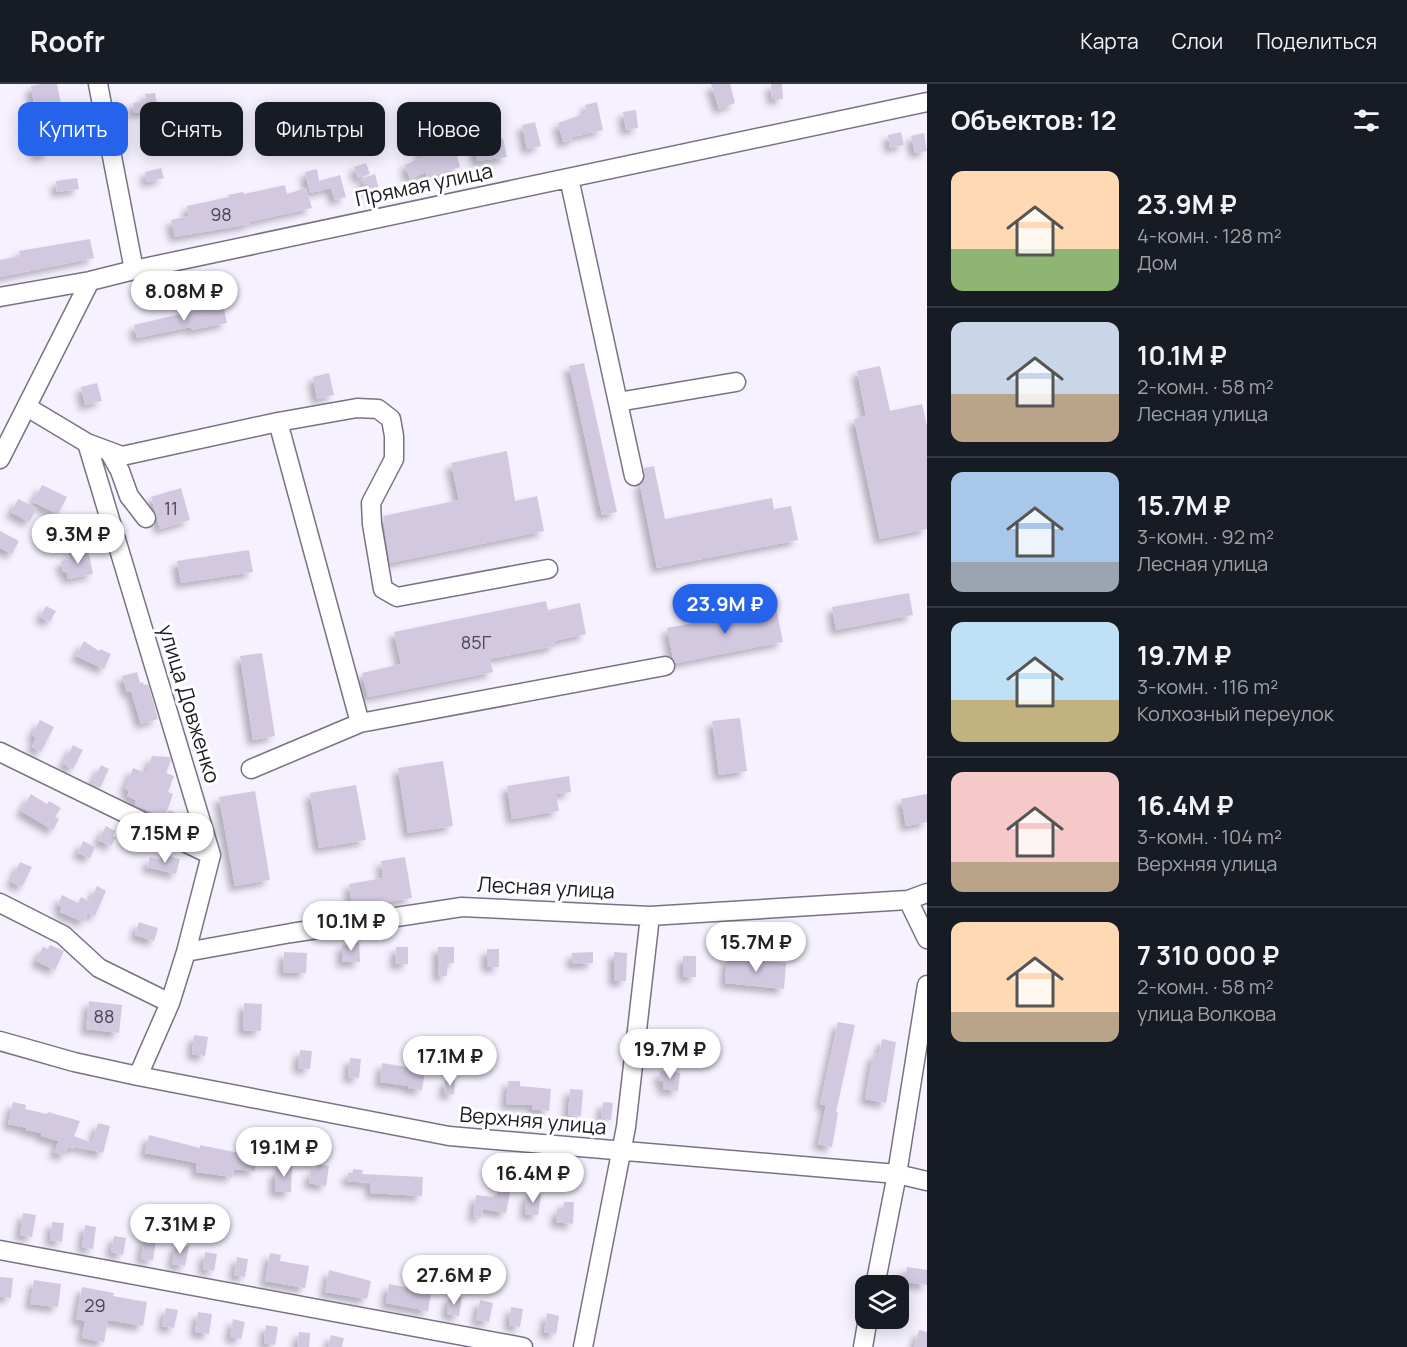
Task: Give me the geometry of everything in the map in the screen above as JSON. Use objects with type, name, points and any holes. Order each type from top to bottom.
[{"type":"street","points":[[98,84],[134,270]]},
{"type":"street","name":"Прямая улица","points":[[0,297],[90,281],[927,102]]},
{"type":"street","points":[[569,178],[634,476]]},
{"type":"street","points":[[0,459],[90,281]]},
{"type":"street","points":[[618,402],[736,382]]},
{"type":"street","points":[[27,407],[87,443],[122,456],[278,422],[357,408],[378,409],[391,419],[394,436],[394,459],[371,503],[372,524],[383,589],[397,597],[548,569]]},
{"type":"street","points":[[278,422],[360,723]]},
{"type":"street","name":"улица Довженко","points":[[87,443],[211,855]]},
{"type":"street","points":[[109,451],[120,471],[129,496],[146,518]]},
{"type":"street","points":[[251,769],[360,723],[665,666]]},
{"type":"street","points":[[0,752],[211,855],[186,952],[170,1003],[138,1076]]},
{"type":"street","name":"Лесная улица","points":[[186,952],[291,933],[462,907],[650,916],[908,900],[927,893]]},
{"type":"street","points":[[908,900],[927,939]]},
{"type":"street","points":[[0,903],[63,935],[99,968],[170,1003]]},
{"type":"street","points":[[583,1347],[626,1127],[650,916]]},
{"type":"street","points":[[877,1275],[897,1174],[927,985]]},
{"type":"street","name":"Верхняя улица","points":[[0,1041],[74,1062],[138,1076],[449,1136],[897,1174],[927,1181]]},
{"type":"street","points":[[0,1250],[523,1347]]},
{"type":"street","points":[[862,1347],[866,1329]]},
{"type":"building","points":[[57,84],[61,102],[34,102],[31,86]]},
{"type":"building","points":[[711,84],[730,84],[735,103],[719,109]]},
{"type":"building","points":[[771,84],[782,84],[783,99],[772,99]]},
{"type":"building","points":[[155,93],[157,102],[140,102],[140,112],[134,113],[133,103],[146,101],[145,94]]},
{"type":"building","points":[[597,102],[603,130],[573,137],[573,140],[563,142],[558,123],[587,113],[585,105]]},
{"type":"building","points":[[636,110],[638,128],[626,130],[623,112]]},
{"type":"building","points":[[535,122],[541,146],[527,149],[522,125]]},
{"type":"building","points":[[901,132],[904,145],[890,148],[888,135]]},
{"type":"building","points":[[924,133],[927,151],[915,153],[911,136]]},
{"type":"building","points":[[501,138],[503,138],[507,157],[477,161],[476,156],[501,156]]},
{"type":"building","points":[[457,156],[460,167],[427,177],[426,172],[410,179],[405,165],[422,157]]},
{"type":"building","points":[[366,163],[370,174],[358,178],[354,167]]},
{"type":"building","points":[[161,168],[164,178],[147,182],[145,172]]},
{"type":"building","points":[[317,169],[319,181],[340,175],[346,197],[335,200],[331,188],[310,193],[305,172]]},
{"type":"building","points":[[375,174],[379,189],[367,192],[363,178]]},
{"type":"building","points":[[77,178],[79,189],[57,192],[56,181]]},
{"type":"building","points":[[285,185],[287,194],[306,188],[312,208],[249,222],[250,224],[175,237],[171,220],[189,216],[187,206],[229,197],[228,195]]},
{"type":"building","points":[[90,239],[94,258],[0,277],[0,260],[20,256],[19,251]]},
{"type":"building","points":[[223,304],[227,323],[191,330],[191,327],[137,338],[134,325]]},
{"type":"building","points":[[584,363],[617,512],[602,515],[569,366]]},
{"type":"building","points":[[880,366],[890,411],[922,404],[927,426],[927,529],[880,539],[854,419],[866,416],[857,371]]},
{"type":"building","points":[[329,373],[334,395],[317,399],[313,377]]},
{"type":"building","points":[[97,383],[102,401],[85,405],[81,387]]},
{"type":"building","points":[[507,451],[515,501],[537,496],[544,531],[390,563],[383,516],[459,500],[451,463]]},
{"type":"building","points":[[654,466],[665,519],[772,498],[774,509],[791,506],[798,540],[657,568],[640,485],[645,479],[644,468]]},
{"type":"building","points":[[42,485],[67,497],[58,514],[33,502]]},
{"type":"building","points":[[181,488],[190,520],[160,529],[151,497]]},
{"type":"building","points":[[18,499],[37,508],[29,522],[11,512]]},
{"type":"building","points":[[0,531],[19,541],[12,554],[0,548]]},
{"type":"building","points":[[88,550],[93,574],[68,579],[61,561],[70,559],[69,553]]},
{"type":"building","points":[[249,550],[253,572],[181,583],[177,561]]},
{"type":"building","points":[[909,593],[913,615],[836,630],[832,607]]},
{"type":"building","points":[[546,601],[548,610],[580,603],[586,634],[554,641],[555,646],[490,659],[493,672],[368,697],[362,673],[401,664],[394,632]]},
{"type":"building","points":[[46,606],[56,611],[50,622],[40,617]]},
{"type":"building","points":[[776,607],[783,642],[676,663],[673,658],[667,628]]},
{"type":"building","points":[[84,641],[99,651],[100,649],[111,654],[104,669],[76,656]]},
{"type":"building","points":[[262,653],[275,736],[253,740],[240,656]]},
{"type":"building","points":[[137,672],[140,683],[143,682],[149,687],[158,719],[141,724],[131,691],[127,692],[122,676]]},
{"type":"building","points":[[740,718],[747,771],[719,775],[712,721]]},
{"type":"building","points":[[40,720],[54,727],[41,752],[32,747],[36,738],[32,735]]},
{"type":"building","points":[[73,745],[83,750],[73,769],[63,764]]},
{"type":"building","points":[[152,756],[170,757],[171,760],[166,773],[174,776],[168,792],[173,794],[165,817],[135,805],[136,800],[127,796],[129,792],[125,788],[133,768],[146,773]]},
{"type":"building","points":[[443,761],[453,826],[408,833],[398,768]]},
{"type":"building","points":[[101,765],[109,769],[100,788],[92,784]]},
{"type":"building","points":[[569,776],[571,792],[556,794],[559,811],[512,819],[507,786]]},
{"type":"building","points":[[356,785],[366,840],[319,848],[310,793]]},
{"type":"building","points":[[255,791],[270,880],[235,886],[219,797]]},
{"type":"building","points":[[31,794],[47,804],[49,801],[61,808],[55,817],[59,819],[53,830],[21,811]]},
{"type":"building","points":[[927,794],[927,822],[906,826],[901,799]]},
{"type":"building","points":[[169,810],[183,816],[178,827],[165,820]]},
{"type":"building","points":[[106,826],[115,831],[113,836],[116,837],[111,846],[98,840]]},
{"type":"building","points":[[83,841],[95,847],[90,858],[78,853]]},
{"type":"building","points":[[161,854],[180,859],[176,874],[147,867],[150,857],[160,860]]},
{"type":"building","points":[[405,857],[412,898],[352,908],[349,884],[383,878],[381,861]]},
{"type":"building","points":[[20,862],[32,867],[22,887],[11,882]]},
{"type":"building","points":[[97,886],[106,891],[95,916],[88,913],[84,922],[60,912],[62,907],[58,905],[62,895],[78,903],[81,897],[90,902]]},
{"type":"building","points":[[139,922],[158,928],[154,941],[135,935]]},
{"type":"building","points":[[346,942],[359,942],[360,962],[342,962],[342,945],[346,945]]},
{"type":"building","points":[[50,945],[64,951],[55,970],[36,961],[43,947],[48,949]]},
{"type":"building","points":[[396,947],[408,947],[408,964],[395,964]]},
{"type":"building","points":[[438,947],[454,947],[454,963],[447,963],[447,976],[438,976]]},
{"type":"building","points":[[487,949],[499,949],[499,967],[487,967]]},
{"type":"building","points":[[284,952],[307,953],[306,973],[283,972]]},
{"type":"building","points":[[593,952],[593,963],[572,964],[572,953]]},
{"type":"building","points":[[614,952],[627,953],[626,981],[614,981]]},
{"type":"building","points":[[683,956],[696,956],[696,977],[683,977]]},
{"type":"building","points":[[727,958],[786,963],[784,989],[725,983]]},
{"type":"building","points":[[89,1001],[122,1005],[119,1033],[86,1029]]},
{"type":"building","points":[[244,1003],[262,1004],[261,1031],[243,1030]]},
{"type":"building","points":[[838,1022],[855,1025],[836,1112],[838,1113],[832,1147],[818,1144],[826,1105],[820,1104]]},
{"type":"building","points":[[194,1035],[208,1037],[205,1056],[192,1054]]},
{"type":"building","points":[[882,1039],[896,1042],[886,1103],[865,1099],[872,1059],[875,1053],[879,1054]]},
{"type":"building","points":[[300,1050],[312,1051],[310,1069],[298,1068]]},
{"type":"building","points":[[350,1058],[361,1059],[359,1078],[348,1077]]},
{"type":"building","points":[[382,1063],[425,1070],[422,1090],[380,1082]]},
{"type":"building","points":[[660,1071],[680,1073],[678,1091],[663,1089],[663,1081],[659,1080]]},
{"type":"building","points":[[445,1080],[455,1080],[454,1094],[444,1094]]},
{"type":"building","points":[[508,1081],[520,1081],[520,1086],[551,1089],[549,1111],[532,1109],[533,1105],[506,1104]]},
{"type":"building","points":[[570,1089],[583,1090],[581,1116],[568,1115]]},
{"type":"building","points":[[13,1102],[26,1105],[25,1109],[47,1114],[48,1112],[80,1121],[74,1136],[92,1143],[98,1123],[110,1126],[103,1153],[75,1146],[74,1149],[68,1147],[64,1156],[54,1152],[59,1141],[41,1136],[42,1133],[26,1130],[27,1128],[8,1124]]},
{"type":"building","points":[[603,1102],[613,1103],[611,1120],[601,1118]]},
{"type":"building","points":[[149,1135],[200,1148],[200,1145],[244,1154],[245,1151],[257,1152],[255,1171],[234,1169],[232,1177],[196,1172],[197,1163],[145,1153]]},
{"type":"building","points":[[281,1160],[292,1161],[291,1192],[275,1192],[275,1171],[281,1171]]},
{"type":"building","points":[[317,1164],[329,1166],[326,1186],[309,1183],[311,1171],[316,1172]]},
{"type":"building","points":[[353,1169],[363,1170],[362,1174],[423,1177],[422,1196],[370,1193],[371,1183],[347,1181],[348,1173],[353,1173]]},
{"type":"building","points":[[498,1190],[510,1192],[506,1213],[483,1209],[482,1217],[473,1216],[476,1195],[494,1197]]},
{"type":"building","points":[[527,1193],[541,1194],[538,1215],[525,1214]]},
{"type":"building","points":[[564,1202],[574,1202],[573,1224],[556,1222],[557,1209],[563,1209]]},
{"type":"building","points":[[23,1213],[36,1215],[32,1237],[20,1235]]},
{"type":"building","points":[[52,1222],[64,1223],[62,1242],[50,1240]]},
{"type":"building","points":[[85,1225],[96,1227],[93,1249],[82,1247]]},
{"type":"building","points":[[114,1236],[126,1238],[123,1255],[111,1252]]},
{"type":"building","points":[[144,1238],[156,1240],[153,1260],[141,1259]]},
{"type":"building","points":[[176,1244],[189,1246],[185,1266],[172,1264]]},
{"type":"building","points":[[205,1252],[217,1254],[214,1271],[203,1269]]},
{"type":"building","points":[[270,1253],[281,1255],[280,1261],[309,1266],[305,1288],[265,1281]]},
{"type":"building","points":[[237,1257],[248,1259],[245,1277],[234,1275]]},
{"type":"building","points":[[907,1267],[927,1270],[927,1285],[909,1283],[909,1275],[906,1275]]},
{"type":"building","points":[[329,1270],[371,1281],[367,1299],[325,1292]]},
{"type":"building","points":[[0,1277],[13,1278],[11,1298],[0,1296]]},
{"type":"building","points":[[34,1280],[61,1284],[58,1307],[30,1304]]},
{"type":"building","points":[[389,1284],[431,1292],[428,1311],[386,1303]]},
{"type":"building","points":[[82,1287],[147,1302],[143,1326],[108,1320],[104,1342],[82,1338],[85,1321],[76,1319]]},
{"type":"building","points":[[449,1296],[462,1297],[459,1316],[447,1314]]},
{"type":"building","points":[[480,1300],[493,1303],[489,1322],[476,1320]]},
{"type":"building","points":[[511,1307],[523,1309],[520,1327],[509,1325]]},
{"type":"building","points":[[166,1308],[178,1310],[174,1328],[162,1326]]},
{"type":"building","points":[[198,1312],[212,1314],[209,1334],[195,1332]]},
{"type":"building","points":[[547,1313],[559,1316],[556,1334],[544,1332]]},
{"type":"building","points":[[233,1319],[245,1322],[241,1339],[230,1337]]},
{"type":"building","points":[[266,1325],[278,1327],[275,1345],[264,1343]]},
{"type":"building","points":[[919,1330],[927,1332],[927,1347],[914,1347]]},
{"type":"building","points":[[299,1332],[310,1333],[309,1347],[297,1347]]},
{"type":"building","points":[[331,1335],[344,1338],[342,1347],[328,1347]]}]
